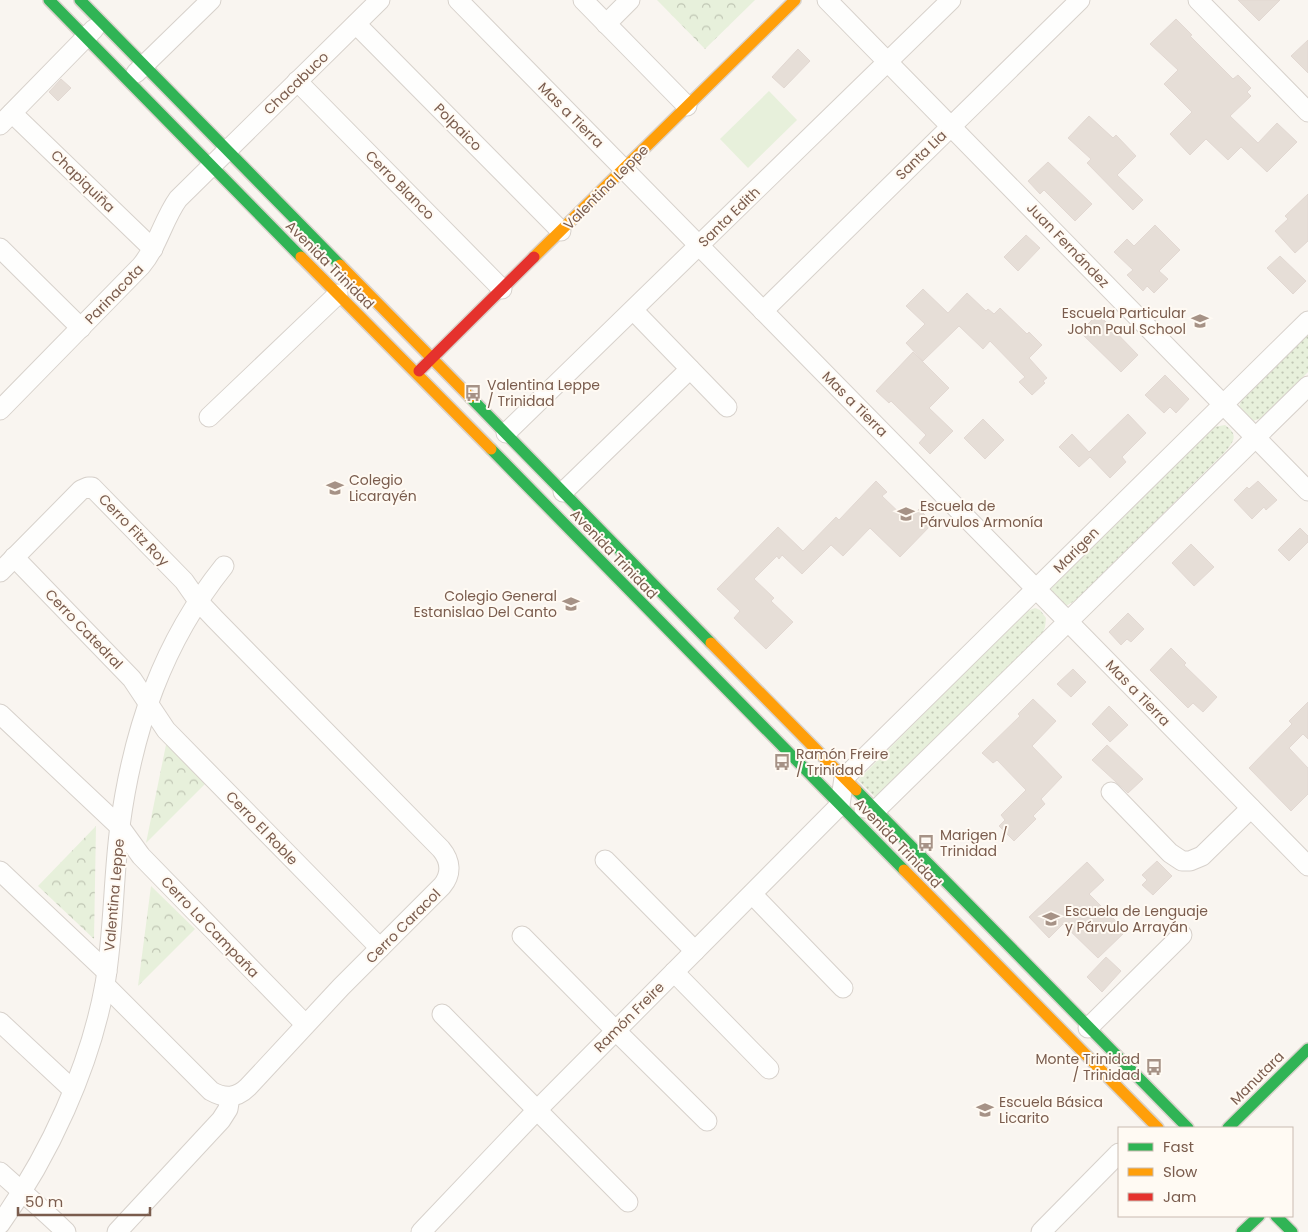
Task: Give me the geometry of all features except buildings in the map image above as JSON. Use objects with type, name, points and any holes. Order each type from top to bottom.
[{"type":"main road","name":"Avenida Trinidad","points":[[49,0],[840,805],[1151,1126]]},
{"type":"main road","name":"Avenida Trinidad","points":[[80,0],[1187,1127]]},
{"type":"main road","name":"Valentina Leppe","points":[[416,373],[795,0]]},
{"type":"main road","name":"Manutara","points":[[1229,1127],[1308,1049]]},
{"type":"main road","points":[[1277,1217],[1292,1232]]},
{"type":"main road","points":[[1242,1232],[1252,1218],[1261,1232]]},
{"type":"street","points":[[128,80],[211,0]]},
{"type":"street","name":"Chacabuco","points":[[212,166],[380,0]]},
{"type":"street","name":"Mas a Tierra","points":[[458,0],[1308,866]]},
{"type":"street","points":[[583,0],[687,106]]},
{"type":"street","points":[[606,24],[630,0]]},
{"type":"street","name":"Juan Fernández","points":[[827,0],[1308,491]]},
{"type":"street","name":"Santa Edith","points":[[506,433],[951,0]]},
{"type":"street","name":"Santa Lia","points":[[763,311],[1080,0]]},
{"type":"street","points":[[1198,0],[1308,112]]},
{"type":"street","points":[[6,119],[101,22]]},
{"type":"street","name":"Polpaico","points":[[356,24],[561,231]]},
{"type":"street","name":"Cerro Blanco","points":[[297,81],[502,289]]},
{"type":"street","name":"Chapiquiña","points":[[6,119],[154,249]]},
{"type":"street","name":"Parinacota","points":[[2,404],[81,328],[141,266],[154,249],[170,210],[183,194],[212,166]]},
{"type":"street","points":[[0,248],[81,328]]},
{"type":"street","points":[[209,417],[338,294]]},
{"type":"street","points":[[633,310],[728,407]]},
{"type":"street","name":"Marigen","points":[[844,778],[1308,322]]},
{"type":"street","points":[[563,492],[690,369]]},
{"type":"street","points":[[844,778],[840,805],[876,810],[1308,386]]},
{"type":"street","name":"Cerro Fitz Roy","points":[[0,572],[81,490],[92,487],[184,581],[198,601]]},
{"type":"street","name":"Cerro Catedral","points":[[14,557],[132,679],[149,704]]},
{"type":"street","name":"Valentina Leppe","points":[[0,1224],[22,1192],[52,1139],[73,1090],[90,1042],[106,978],[120,827],[132,761],[149,704],[171,647],[198,601],[224,566]]},
{"type":"street","name":"Cerro Caracol","points":[[198,601],[446,854],[450,869],[446,881],[304,1024],[248,1087],[243,1092],[230,1097]]},
{"type":"street","name":"Cerro El Roble","points":[[149,704],[166,730],[380,948]]},
{"type":"street","name":"Cerro La Campaña","points":[[0,714],[120,827],[141,856],[304,1024]]},
{"type":"street","points":[[1111,792],[1170,853],[1182,861],[1190,861],[1202,856],[1251,808]]},
{"type":"street","name":"Ramón Freire","points":[[421,1232],[537,1110],[840,805]]},
{"type":"street","points":[[605,860],[695,951]]},
{"type":"street","points":[[0,871],[106,978],[206,1087],[217,1094],[230,1097],[228,1109],[221,1120],[117,1232]]},
{"type":"street","points":[[752,894],[843,988]]},
{"type":"street","points":[[1088,1028],[1182,935]]},
{"type":"street","points":[[522,936],[707,1121]]},
{"type":"street","points":[[674,972],[769,1069]]},
{"type":"street","points":[[442,1014],[628,1202]]},
{"type":"street","points":[[0,1022],[73,1090]]},
{"type":"street","points":[[1041,1232],[1118,1154]]},
{"type":"street","points":[[0,1172],[40,1206],[66,1232]]},
{"type":"green space","points":[[657,0],[755,0],[705,49]]},
{"type":"green space","points":[[769,91],[797,120],[748,168],[720,139]]},
{"type":"green space","points":[[1308,333],[1308,372],[1262,418],[1250,422],[1238,410],[1241,401]]},
{"type":"green space","points":[[1225,425],[1234,435],[1231,445],[1076,600],[1066,606],[1049,592],[1051,587],[1208,432],[1214,427]]},
{"type":"green space","points":[[1035,608],[1040,610],[1046,618],[1043,632],[876,798],[858,780],[1025,612]]},
{"type":"green space","points":[[167,740],[207,782],[146,843]]},
{"type":"green space","points":[[96,826],[94,939],[38,886]]},
{"type":"green space","points":[[151,886],[195,929],[138,986]]},
{"type":"traffic: fast","points":[[49,0],[301,257]]},
{"type":"traffic: fast","points":[[80,0],[340,265]]},
{"type":"traffic: fast","points":[[470,397],[711,643]]},
{"type":"traffic: fast","points":[[491,449],[904,870]]},
{"type":"traffic: fast","points":[[856,790],[1187,1127]]},
{"type":"traffic: fast","points":[[1229,1127],[1308,1049]]},
{"type":"traffic: fast","points":[[1242,1232],[1258,1217]]},
{"type":"traffic: fast","points":[[1277,1217],[1292,1232]]},
{"type":"traffic: slow","points":[[534,257],[795,0]]},
{"type":"traffic: slow","points":[[301,257],[491,449]]},
{"type":"traffic: slow","points":[[340,265],[470,397]]},
{"type":"traffic: slow","points":[[711,643],[856,790]]},
{"type":"traffic: slow","points":[[904,870],[1157,1127]]},
{"type":"traffic: jam","points":[[419,371],[534,257]]},
{"type":"place","name":"Escuela Particular John Paul School","points":[[1200,321]]},
{"type":"place","name":"Valentina Leppe / Trinidad","points":[[473,393]]},
{"type":"place","name":"Colegio Licarayén","points":[[335,488]]},
{"type":"place","name":"Escuela de Párvulos Armonía","points":[[906,514]]},
{"type":"place","name":"Colegio General Estanislao Del Canto","points":[[571,604]]},
{"type":"place","name":"Ramón Freire / Trinidad","points":[[782,762]]},
{"type":"place","name":"Marigen / Trinidad","points":[[926,843]]},
{"type":"place","name":"Escuela de Lenguaje y Párvulo Arrayán","points":[[1051,919]]},
{"type":"place","name":"Monte Trinidad / Trinidad","points":[[1154,1067]]},
{"type":"place","name":"Escuela Básica Licarito","points":[[985,1110]]}]
